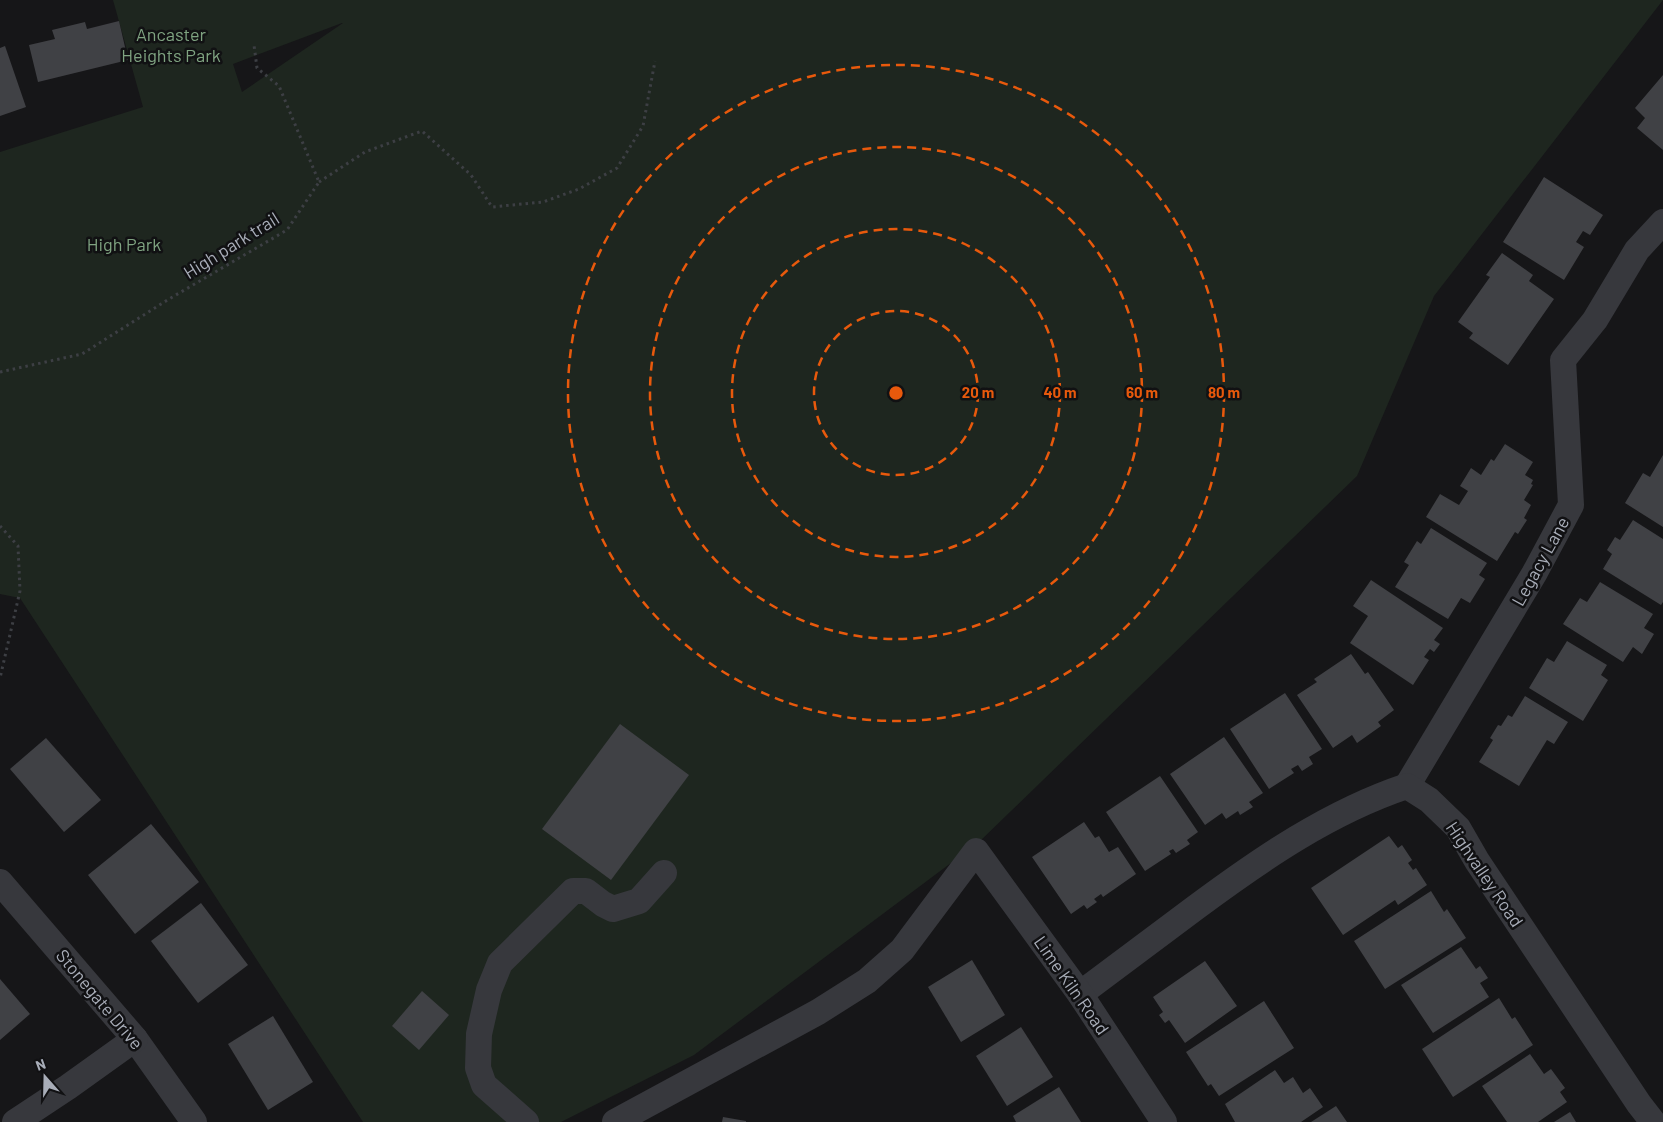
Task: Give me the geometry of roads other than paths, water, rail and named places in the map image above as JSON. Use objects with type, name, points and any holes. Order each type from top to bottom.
[{"type":"street","name":"Legacy Lane","points":[[1407,786],[1534,574],[1571,505],[1563,360],[1595,320],[1637,250],[1663,222]]},
{"type":"street","points":[[1080,994],[1256,863],[1316,827],[1376,796],[1407,786]]},
{"type":"street","name":"Highvalley Road","points":[[1407,786],[1429,800],[1458,828],[1477,861],[1653,1122]]},
{"type":"street","name":"Lime Kiln Road","points":[[615,1122],[818,1012],[867,981],[902,950],[976,851],[1080,994],[1164,1122]]},
{"type":"street","points":[[526,1122],[484,1085],[478,1068],[479,1034],[489,990],[500,964],[573,891],[586,891],[613,909],[639,901],[664,873]]},
{"type":"street","name":"Stonegate Drive","points":[[0,882],[135,1039],[194,1122]]},
{"type":"street","points":[[15,1122],[135,1039]]},
{"type":"park label","name":"Ancaster Heights Park","points":[[171,44]]},
{"type":"park label","name":"High Park","points":[[124,244]]}]
